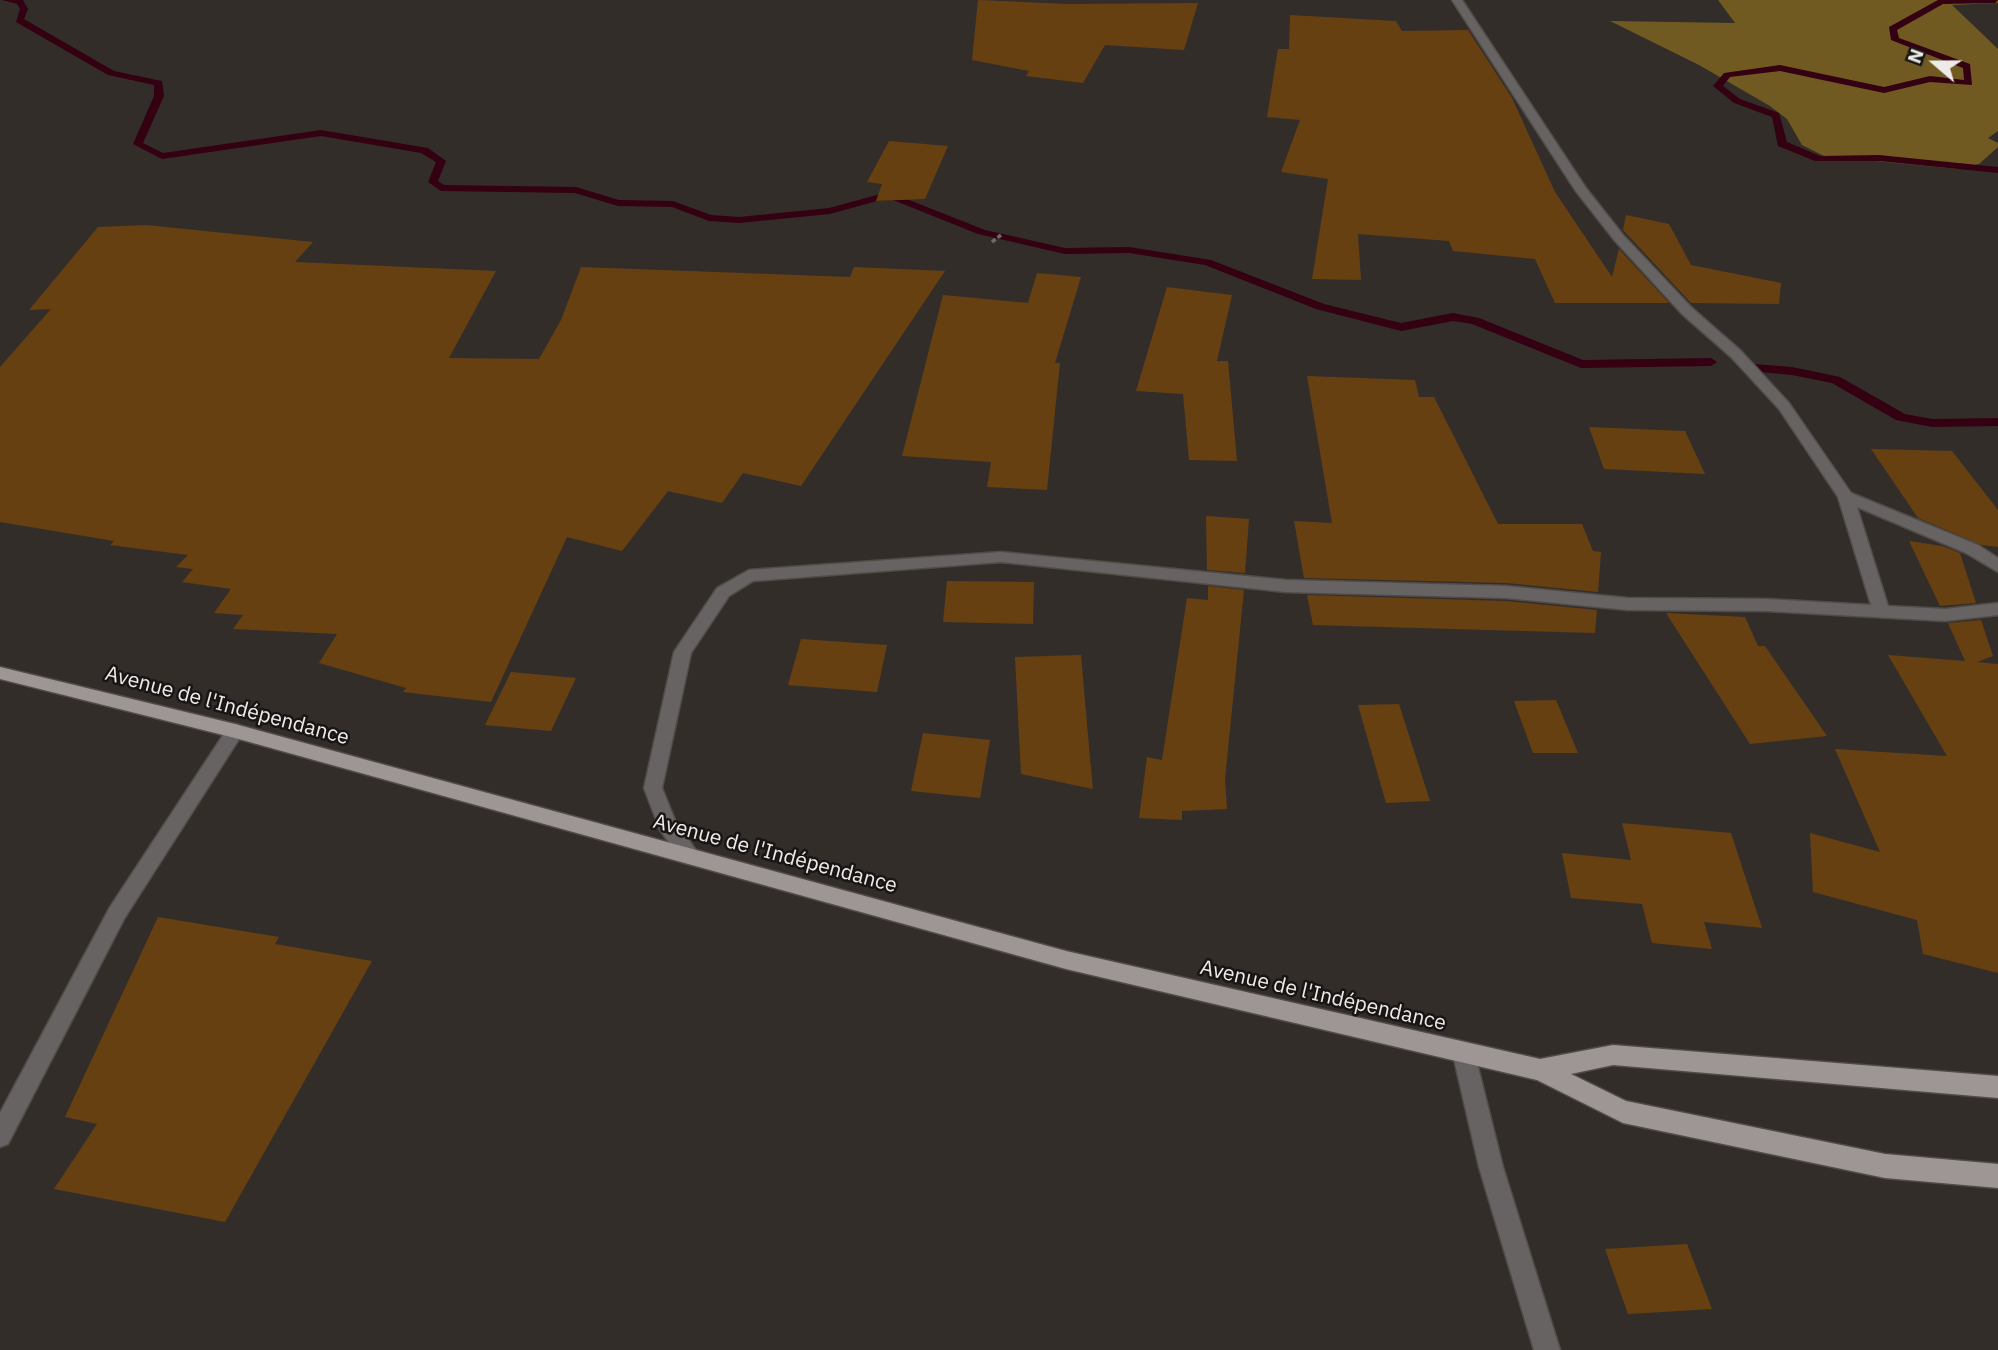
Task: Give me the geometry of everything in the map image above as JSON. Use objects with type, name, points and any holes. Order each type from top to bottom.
[{"type":"main road","name":"Avenue de l'Indépendance","points":[[0,673],[235,732],[1066,960],[1464,1055],[1540,1070],[1623,1112],[1885,1166],[1998,1176]]},
{"type":"main road","name":"Avenue de l'Indépendance","points":[[1540,1070],[1614,1055],[1998,1087]]},
{"type":"street","points":[[1457,0],[1575,183],[1619,238],[1687,311],[1736,354],[1784,406],[1846,497],[1882,611]]},
{"type":"street","points":[[1846,497],[1972,549],[1998,566]]},
{"type":"street","points":[[690,856],[667,824],[653,788],[683,652],[723,592],[749,576],[1001,557],[1286,586],[1506,592],[1628,604],[1766,605],[1945,615],[1998,609]]},
{"type":"street","points":[[0,1136],[117,913],[235,732]]},
{"type":"street","points":[[1464,1055],[1491,1167],[1547,1350]]},
{"type":"path","points":[[992,242],[1001,235]]},
{"type":"shaded area","points":[[1718,0],[1998,0],[1998,3],[1952,5],[1998,49],[1998,131],[1988,138],[1998,143],[1998,147],[1979,164],[1958,169],[1824,156],[1802,145],[1787,119],[1770,106],[1699,65],[1610,21],[1735,23]]},
{"type":"building","points":[[978,0],[1068,4],[1198,3],[1184,50],[1105,45],[1083,83],[1026,76],[1029,71],[972,60]]},
{"type":"building","points":[[1290,15],[1396,21],[1402,31],[1468,30],[1512,98],[1555,192],[1612,277],[1619,249],[1669,303],[1555,303],[1535,259],[1453,251],[1449,241],[1358,234],[1361,280],[1312,279],[1328,179],[1281,172],[1300,120],[1267,117],[1278,49],[1289,49]]},
{"type":"building","points":[[889,141],[948,146],[925,199],[876,201],[882,184],[867,182]]},
{"type":"building","points":[[1626,215],[1669,224],[1691,265],[1781,283],[1779,304],[1691,303],[1623,230]]},
{"type":"building","points":[[146,225],[313,242],[295,262],[496,271],[449,358],[539,359],[561,320],[581,267],[850,277],[854,267],[945,271],[801,486],[743,473],[722,503],[668,491],[622,551],[567,537],[491,702],[403,692],[406,688],[319,663],[337,634],[233,629],[243,615],[214,613],[231,589],[182,582],[193,569],[176,567],[188,555],[110,545],[114,541],[0,522],[0,367],[51,309],[29,310],[98,227]]},
{"type":"building","points":[[1037,273],[1081,277],[1055,363],[1060,363],[1047,490],[987,487],[991,462],[902,456],[943,295],[1028,303]]},
{"type":"building","points":[[1167,287],[1232,295],[1217,361],[1228,361],[1237,461],[1189,460],[1183,394],[1136,391]]},
{"type":"building","points":[[1307,376],[1415,380],[1419,397],[1434,397],[1498,524],[1582,524],[1593,551],[1601,552],[1598,592],[1506,583],[1304,578],[1294,521],[1332,523]]},
{"type":"building","points":[[1589,427],[1685,431],[1705,474],[1604,469]]},
{"type":"building","points":[[1871,449],[1952,451],[1998,510],[1998,547],[1982,545],[1918,518]]},
{"type":"building","points":[[1206,516],[1249,519],[1245,573],[1207,570]]},
{"type":"building","points":[[1909,541],[1942,546],[1960,553],[1976,603],[1940,606]]},
{"type":"building","points":[[947,581],[1034,582],[1033,624],[943,622]]},
{"type":"building","points":[[1208,586],[1244,590],[1225,779],[1227,809],[1182,811],[1182,820],[1139,818],[1147,757],[1162,760],[1187,598],[1208,600]]},
{"type":"building","points":[[1307,595],[1506,601],[1597,610],[1595,633],[1313,625]]},
{"type":"building","points":[[1666,613],[1745,617],[1758,646],[1765,646],[1827,736],[1750,744]]},
{"type":"building","points":[[1981,620],[1993,656],[1977,662],[1998,664],[1998,973],[1923,954],[1917,920],[1813,892],[1810,833],[1880,852],[1835,749],[1947,756],[1888,655],[1965,661],[1948,623]]},
{"type":"building","points":[[801,639],[887,645],[877,692],[788,685]]},
{"type":"building","points":[[1081,655],[1093,789],[1021,774],[1015,657]]},
{"type":"building","points":[[511,672],[576,678],[551,731],[485,725]]},
{"type":"building","points":[[1556,700],[1578,753],[1533,753],[1514,701]]},
{"type":"building","points":[[1399,704],[1430,801],[1386,803],[1358,705]]},
{"type":"building","points":[[923,733],[990,740],[980,798],[911,791]]},
{"type":"building","points":[[1622,823],[1731,833],[1762,928],[1704,922],[1712,949],[1652,943],[1642,904],[1571,898],[1562,853],[1631,860]]},
{"type":"building","points":[[158,917],[279,937],[275,944],[372,961],[225,1222],[54,1189],[97,1124],[65,1117]]},
{"type":"building","points":[[1687,1244],[1712,1309],[1628,1314],[1605,1249]]},
{"type":"waterway","points":[[6,0],[20,2],[24,9],[19,20],[111,73],[159,83],[159,96],[138,144],[162,156],[321,133],[424,150],[441,161],[433,182],[441,188],[576,190],[618,203],[673,204],[709,218],[739,220],[830,211],[877,198],[894,197],[982,232],[1065,251],[1129,250],[1207,262],[1320,307],[1401,327],[1453,317],[1475,321],[1581,364],[1711,362]]},
{"type":"waterway","points":[[1995,0],[1941,2],[1892,29],[1895,40],[1967,66],[1969,83],[1930,79],[1884,90],[1780,68],[1727,75],[1718,86],[1737,101],[1776,115],[1782,144],[1819,159],[1879,158],[1998,170]]},
{"type":"waterway","points":[[1754,368],[1792,371],[1836,380],[1901,417],[1932,423],[1998,422]]}]
